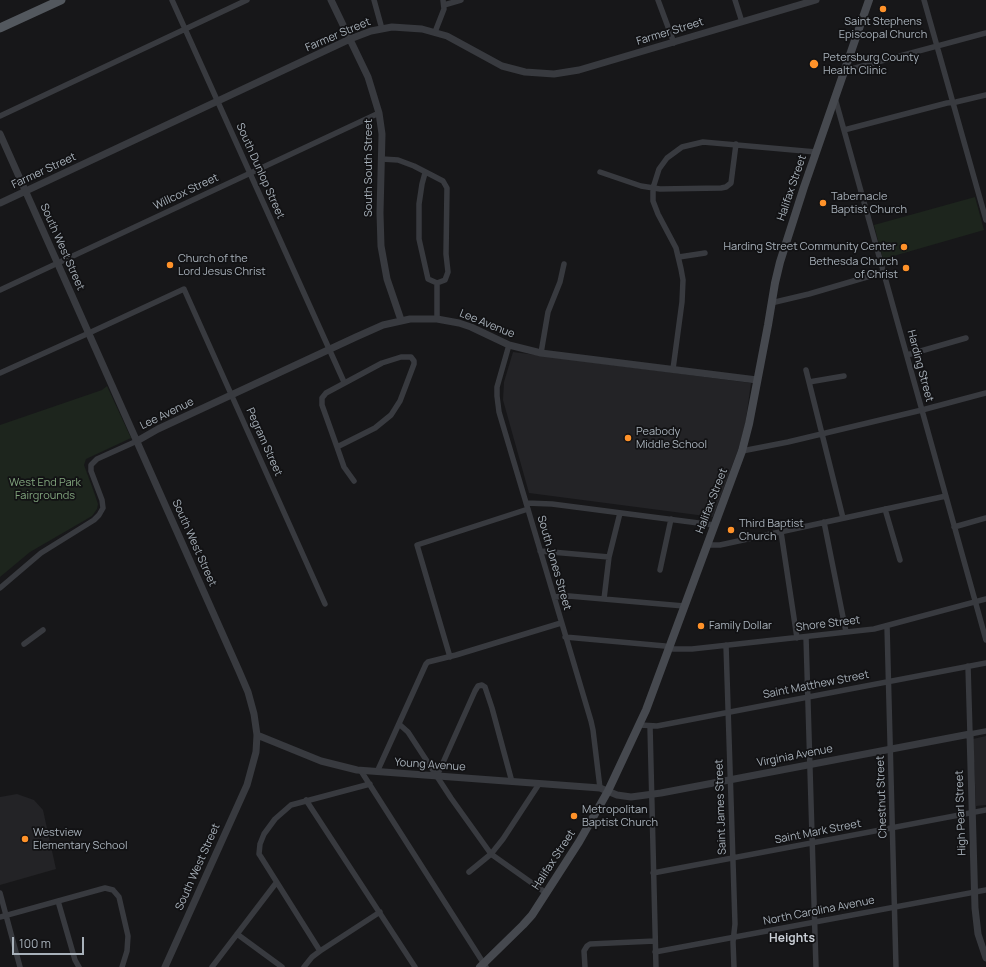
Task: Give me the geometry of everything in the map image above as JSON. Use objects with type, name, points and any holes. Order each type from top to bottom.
[{"type":"main road","points":[[0,28],[61,0]]},
{"type":"main road","name":"Halifax Street","points":[[484,966],[523,925],[546,893],[589,825],[608,791],[640,725],[742,451],[749,424],[781,257],[869,0]]},
{"type":"street","name":"South Dunlop Street","points":[[172,0],[344,382]]},
{"type":"street","points":[[0,116],[247,0]]},
{"type":"street","name":"South South Street","points":[[331,0],[368,77],[379,113],[382,134],[380,213],[381,246],[387,278],[401,320]]},
{"type":"street","points":[[374,0],[382,29]]},
{"type":"street","points":[[435,32],[443,15],[443,3],[461,0]]},
{"type":"street","points":[[658,0],[674,43]]},
{"type":"street","points":[[735,0],[742,22]]},
{"type":"street","name":"Farmer Street","points":[[0,203],[350,39],[382,29],[392,27],[413,27],[435,32],[447,36],[502,66],[525,72],[554,74],[579,70],[816,0]]},
{"type":"street","points":[[924,0],[986,220]]},
{"type":"street","points":[[844,71],[986,33]]},
{"type":"street","points":[[844,130],[986,95]]},
{"type":"street","name":"Harding Street","points":[[835,98],[986,640]]},
{"type":"street","name":"Willcox Street","points":[[0,290],[379,113]]},
{"type":"street","name":"South West Street","points":[[0,134],[248,692],[254,714],[257,735],[255,758],[247,785],[165,967]]},
{"type":"street","points":[[673,369],[683,291],[679,257],[670,235],[655,208],[652,194],[659,169],[667,158],[682,147],[703,142],[816,152]]},
{"type":"street","points":[[600,172],[635,185],[653,188],[671,189],[726,187],[730,185],[732,181],[736,144]]},
{"type":"street","points":[[382,159],[398,160],[444,181],[447,188],[446,254],[448,272],[445,280],[437,283],[428,278],[419,239],[419,204],[425,173]]},
{"type":"street","points":[[679,257],[705,253]]},
{"type":"street","points":[[541,353],[548,312],[560,282],[564,264]]},
{"type":"street","points":[[771,303],[820,291],[884,272]]},
{"type":"street","points":[[437,283],[437,319]]},
{"type":"street","name":"Pegram Street","points":[[89,333],[184,289],[325,604]]},
{"type":"street","name":"Lee Avenue","points":[[137,441],[158,429],[382,326],[401,320],[425,318],[459,323],[509,345],[541,353],[757,380]]},
{"type":"street","points":[[0,373],[89,333]]},
{"type":"street","points":[[907,355],[966,338]]},
{"type":"street","name":"South Jones Street","points":[[509,345],[498,380],[498,405],[593,730],[600,788]]},
{"type":"street","points":[[337,447],[375,428],[386,420],[396,408],[414,364],[411,357],[403,356],[382,363],[326,392],[321,401],[337,447],[344,467],[354,480]]},
{"type":"street","points":[[806,370],[843,518]]},
{"type":"street","points":[[809,382],[844,376]]},
{"type":"street","points":[[742,451],[788,442],[986,393]]},
{"type":"street","points":[[0,588],[41,553],[94,520],[99,515],[103,504],[91,471],[91,465],[97,459],[137,441]]},
{"type":"street","points":[[707,545],[720,545],[946,496]]},
{"type":"street","points":[[526,502],[714,525]]},
{"type":"street","points":[[450,657],[417,545],[528,509]]},
{"type":"street","points":[[885,509],[900,560]]},
{"type":"street","points":[[604,599],[609,557],[620,513]]},
{"type":"street","points":[[954,527],[986,518]]},
{"type":"street","points":[[660,570],[671,519]]},
{"type":"street","points":[[824,522],[846,632]]},
{"type":"street","points":[[781,532],[797,638]]},
{"type":"street","points":[[540,551],[609,557]]},
{"type":"street","points":[[554,597],[569,596],[684,606]]},
{"type":"street","name":"Shore Street","points":[[565,637],[609,640],[679,649],[726,645],[806,637],[886,626],[986,599]]},
{"type":"street","points":[[377,772],[426,664],[561,623]]},
{"type":"street","name":"Chestnut Street","points":[[886,626],[896,967]]},
{"type":"street","points":[[24,644],[43,630]]},
{"type":"street","points":[[806,637],[816,967]]},
{"type":"street","name":"Saint James Street","points":[[726,645],[734,967]]},
{"type":"street","name":"Saint Matthew Street","points":[[640,725],[650,726],[986,663]]},
{"type":"street","name":"High Pearl Street","points":[[968,666],[976,921],[980,941],[986,958]]},
{"type":"street","points":[[437,776],[480,684],[484,686],[489,699],[512,782]]},
{"type":"street","points":[[399,724],[408,732],[467,822],[491,854],[546,893]]},
{"type":"street","points":[[650,726],[656,967]]},
{"type":"street","name":"Virginia Avenue","points":[[608,791],[617,795],[631,797],[651,795],[986,731]]},
{"type":"street","name":"Young Avenue","points":[[257,735],[292,750],[334,765],[361,771],[600,788],[608,791]]},
{"type":"street","points":[[361,771],[484,966]]},
{"type":"street","points":[[320,951],[260,857],[259,850],[262,839],[264,834],[280,813],[290,805],[370,784]]},
{"type":"street","points":[[469,872],[491,854],[538,784]]},
{"type":"street","points":[[306,800],[415,967]]},
{"type":"street","name":"Saint Mark Street","points":[[653,873],[986,810]]},
{"type":"street","points":[[212,967],[276,883]]},
{"type":"street","points":[[3,916],[105,888],[113,890],[118,895],[127,927],[127,951],[122,967]]},
{"type":"street","name":"North Carolina Avenue","points":[[655,952],[986,890]]},
{"type":"street","points":[[0,893],[3,916],[20,967]]},
{"type":"street","points":[[58,901],[75,960],[79,967]]},
{"type":"street","points":[[304,967],[312,957],[320,951],[380,912]]},
{"type":"street","points":[[237,934],[282,967]]},
{"type":"street","points":[[585,967],[584,951],[590,944],[655,941]]},
{"type":"shaded area","name":"Peabody Middle School","points":[[513,352],[751,383],[745,426],[738,450],[713,517],[529,493],[503,400],[504,382]]},
{"type":"shaded area","points":[[986,736],[986,805],[976,806],[973,739]]},
{"type":"shaded area","name":"Westview Elementary School","points":[[17,794],[34,800],[43,810],[56,869],[0,885],[0,797]]},
{"type":"green space","points":[[975,197],[984,230],[883,259],[874,225]]},
{"type":"green space","name":"West End Park Fairgrounds","points":[[107,386],[131,438],[86,459],[84,465],[98,504],[97,509],[92,516],[30,552],[0,577],[0,425],[102,390]]},
{"type":"place","name":"Saint Stephens Episcopal Church","points":[[883,9]]},
{"type":"place","name":"Petersburg County Health Clinic","points":[[814,64]]},
{"type":"place","name":"Tabernacle Baptist Church","points":[[823,203]]},
{"type":"place","name":"Harding Street Community Center","points":[[904,247]]},
{"type":"place","name":"Church of the Lord Jesus Christ","points":[[170,265]]},
{"type":"place","name":"Bethesda Church of Christ","points":[[906,268]]},
{"type":"place","name":"Peabody Middle School","points":[[628,438]]},
{"type":"place","name":"Third Baptist Church","points":[[731,530]]},
{"type":"place","name":"Family Dollar","points":[[701,626]]},
{"type":"place","name":"Metropolitan Baptist Church","points":[[574,816]]},
{"type":"place","name":"Westview Elementary School","points":[[25,839]]},
{"type":"district","name":"Heights","points":[[792,939]]}]
